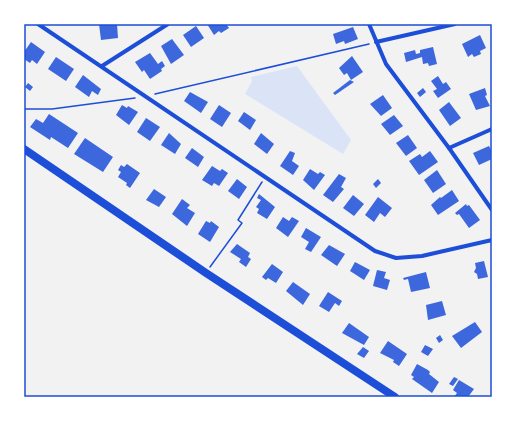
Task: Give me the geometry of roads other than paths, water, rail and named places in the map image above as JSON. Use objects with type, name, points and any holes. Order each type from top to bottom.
[{"type":"main road","points":[[24,149],[206,273],[395,397]]},
{"type":"street","points":[[38,24],[375,251],[396,258],[422,256],[492,240]]},
{"type":"street","points":[[102,66],[168,24]]},
{"type":"street","points":[[369,24],[386,64],[449,148],[492,210]]},
{"type":"street","points":[[376,42],[455,24]]},
{"type":"street","points":[[449,148],[492,129]]}]
